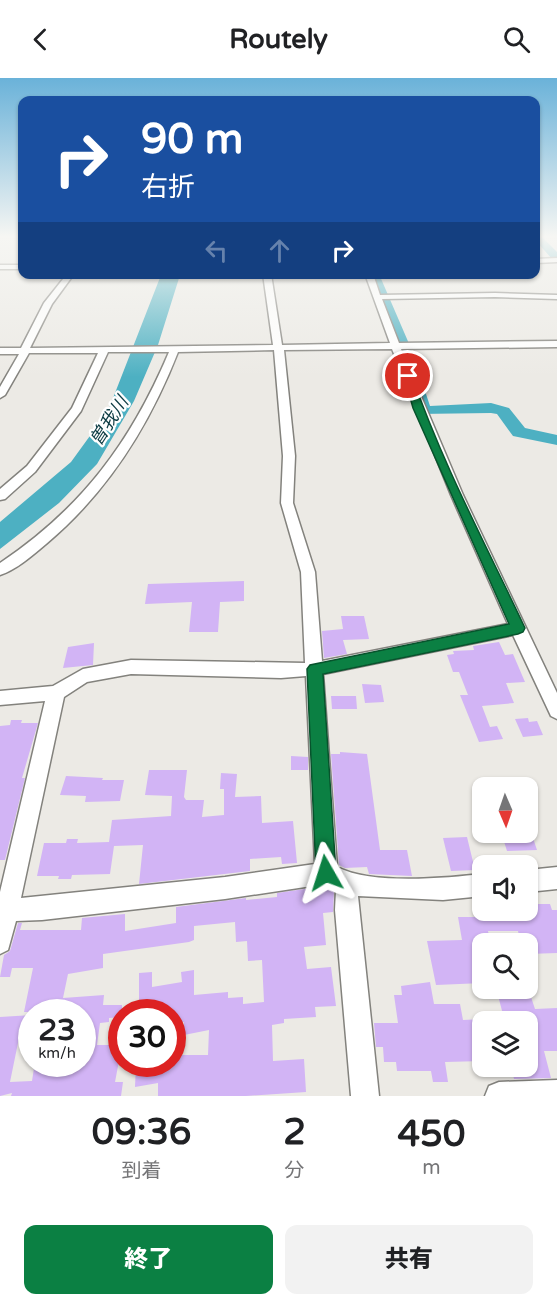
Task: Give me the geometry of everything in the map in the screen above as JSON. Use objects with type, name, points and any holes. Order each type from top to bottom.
[{"type":"street","points":[[0,395],[23,358],[24,350],[48,303],[64,283]]},
{"type":"street","points":[[268,283],[276,341],[279,346],[289,456],[286,503],[308,572],[315,669],[336,879],[346,910],[364,1096]]},
{"type":"street","points":[[372,283],[418,408],[440,460],[557,711]]},
{"type":"street","points":[[378,297],[495,295],[557,297]]},
{"type":"street","points":[[0,351],[175,347],[557,344]]},
{"type":"street","points":[[0,570],[54,529],[105,478],[125,450],[148,410],[175,347]]},
{"type":"street","points":[[0,496],[31,469],[77,409],[110,348]]},
{"type":"street","points":[[0,698],[56,693],[83,676],[131,667],[281,671],[315,669],[518,628]]},
{"type":"street","points":[[0,942],[56,693]]},
{"type":"street","points":[[538,880],[557,878]]},
{"type":"street","points":[[8,910],[42,909],[225,888],[336,879],[385,888],[443,889],[472,886]]},
{"type":"street","points":[[499,1096],[557,1094]]},
{"type":"water","name":"曽我川","points":[[158,283],[178,283],[158,345],[134,401],[97,464],[59,503],[0,549],[0,522],[71,462],[108,411]]},
{"type":"building","points":[[244,581],[244,601],[220,602],[218,632],[189,632],[192,602],[145,604],[148,584]]},
{"type":"building","points":[[341,616],[364,616],[369,639],[343,640],[347,654],[324,658],[322,631],[343,629]]},
{"type":"building","points":[[499,642],[505,655],[513,654],[525,682],[506,683],[514,703],[482,706],[490,727],[497,726],[503,739],[479,742],[460,695],[468,695],[459,672],[453,672],[447,655],[454,654],[453,651],[474,650],[473,646]]},
{"type":"building","points":[[94,643],[93,665],[63,668],[68,647]]},
{"type":"building","points":[[362,684],[381,685],[384,702],[365,703]]},
{"type":"building","points":[[331,696],[356,696],[357,709],[332,709]]},
{"type":"building","points":[[528,718],[529,722],[537,721],[543,735],[523,737],[515,719]]},
{"type":"building","points":[[11,720],[22,720],[21,723],[38,723],[22,778],[25,778],[5,860],[0,860],[0,726],[10,725]]},
{"type":"building","points":[[340,752],[367,754],[380,850],[407,850],[412,876],[369,874],[367,867],[345,868],[339,865],[331,754],[340,754]]},
{"type":"building","points":[[291,756],[308,757],[308,770],[291,770]]},
{"type":"building","points":[[149,770],[187,770],[184,797],[186,800],[204,800],[202,817],[224,815],[224,789],[220,789],[221,773],[237,774],[235,797],[261,796],[262,823],[293,821],[297,863],[282,864],[281,857],[250,859],[250,871],[139,884],[143,845],[114,846],[110,874],[72,875],[71,879],[58,879],[59,876],[37,876],[44,843],[66,843],[67,839],[78,839],[77,843],[109,842],[112,820],[171,816],[172,796],[145,795]]},
{"type":"building","points":[[66,776],[124,780],[120,801],[85,802],[86,796],[60,795]]},
{"type":"building","points":[[467,837],[472,858],[472,870],[451,871],[443,838]]},
{"type":"building","points":[[504,843],[535,843],[537,850],[507,851]]},
{"type":"building","points":[[325,886],[334,891],[333,912],[323,913],[326,945],[304,947],[307,969],[331,967],[336,1006],[315,1007],[316,1017],[284,1019],[284,1023],[272,1025],[273,1061],[304,1059],[306,1092],[246,1096],[158,1096],[158,1083],[135,1087],[135,1077],[186,1077],[186,1055],[208,1055],[209,1030],[186,1035],[186,999],[139,999],[139,973],[152,972],[152,987],[182,982],[181,972],[194,970],[194,995],[228,992],[228,998],[243,997],[243,1004],[264,1002],[262,960],[248,961],[247,941],[236,942],[235,922],[194,926],[194,940],[189,942],[103,954],[103,968],[68,974],[63,998],[104,995],[103,1005],[108,1005],[108,1022],[100,1023],[97,1045],[108,1045],[108,1077],[116,1077],[115,1082],[123,1082],[121,1096],[11,1096],[12,1093],[0,1096],[0,1017],[18,1016],[18,1043],[10,1082],[32,1081],[33,1077],[96,1077],[96,999],[27,999],[33,968],[12,968],[10,977],[0,977],[4,955],[10,951],[18,923],[22,923],[20,930],[81,930],[82,918],[125,914],[125,931],[176,923],[176,907],[246,898],[246,900],[277,897],[277,893]]},
{"type":"building","points":[[538,904],[550,904],[552,910],[557,910],[557,953],[538,954],[538,933],[488,931],[488,933],[472,933],[472,983],[436,985],[427,941],[462,940],[458,917],[472,917],[472,921],[538,921]]},
{"type":"building","points":[[430,982],[434,1004],[460,1004],[463,1020],[472,1020],[472,1061],[445,1062],[448,1082],[433,1082],[431,1071],[397,1071],[396,1062],[384,1062],[383,1047],[376,1047],[374,1023],[398,1023],[394,995],[402,995],[401,986]]},
{"type":"building","points":[[499,999],[532,999],[535,1009],[557,1008],[557,1051],[544,1051],[551,1078],[514,1079],[514,1077],[538,1077],[538,1011],[502,1011]]},
{"type":"waterway","points":[[377,283],[403,346],[424,411],[491,408],[503,411],[519,432],[557,440]]},
{"type":"route","points":[[326,873],[323,856],[315,669],[518,628],[501,596],[445,470],[418,408],[408,376]]}]
